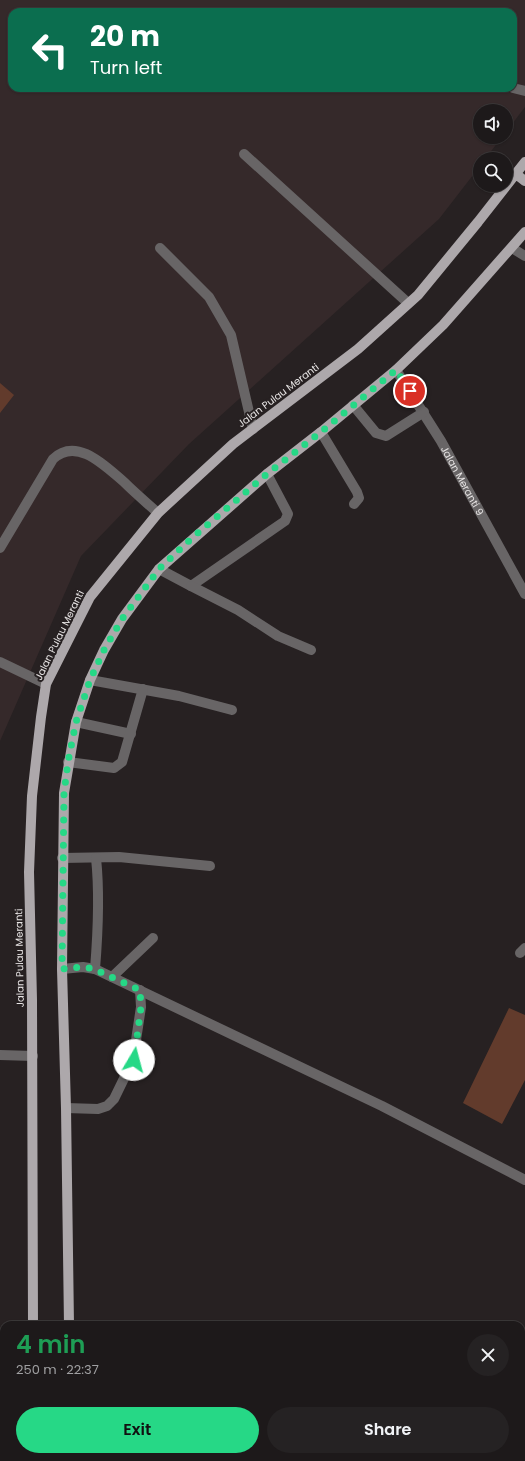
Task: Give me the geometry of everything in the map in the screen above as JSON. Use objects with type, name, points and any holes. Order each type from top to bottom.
[{"type":"main road","name":"Jalan Pulau Meranti","points":[[33,1321],[33,1056],[29,872],[32,796],[46,684],[90,597],[158,513],[233,444],[358,349],[408,303],[428,282],[525,162]]},
{"type":"main road","points":[[516,174],[525,181]]},
{"type":"main road","points":[[69,1321],[66,1108],[62,969],[62,858],[64,793],[68,762],[76,722],[90,680],[104,650],[122,619],[159,569],[192,538],[267,474],[396,370],[443,325],[525,232]]},
{"type":"street","points":[[244,154],[408,303]]},
{"type":"street","points":[[160,248],[210,297],[231,335],[253,429]]},
{"type":"street","points":[[512,248],[525,256]]},
{"type":"street","name":"Jalan Meranti 9","points":[[396,370],[424,412],[525,594]]},
{"type":"street","points":[[353,405],[376,433],[386,436],[424,412]]},
{"type":"street","points":[[321,432],[357,492],[359,498],[354,504]]},
{"type":"street","points":[[0,548],[53,459],[58,454],[65,451],[82,452],[98,460],[158,513]]},
{"type":"street","points":[[191,586],[285,521],[288,514],[267,474]]},
{"type":"street","points":[[159,569],[238,610],[278,636],[312,650]]},
{"type":"street","points":[[0,662],[46,684]]},
{"type":"street","points":[[90,680],[179,696],[232,710]]},
{"type":"street","points":[[68,762],[114,768],[122,762],[143,689]]},
{"type":"street","points":[[76,722],[131,734]]},
{"type":"street","points":[[62,858],[119,858],[210,866]]},
{"type":"street","points":[[94,969],[98,930],[98,875],[96,858]]},
{"type":"street","points":[[112,977],[153,938]]},
{"type":"street","points":[[62,969],[83,967],[94,969],[112,977],[382,1106],[525,1180]]},
{"type":"street","points":[[66,1108],[98,1109],[107,1106],[114,1100],[134,1060],[141,1007],[140,990]]},
{"type":"street","points":[[0,1055],[33,1056]]},
{"type":"shaded area","points":[[0,0],[525,0],[525,107],[513,123],[513,104],[473,104],[473,144],[497,144],[490,152],[473,152],[473,175],[439,219],[189,444],[81,556],[0,741]]},
{"type":"building","points":[[0,383],[14,395],[0,413]]},
{"type":"building","points":[[509,1008],[525,1015],[525,1080],[502,1124],[463,1103]]},
{"type":"route","points":[[134,1060],[141,1007],[140,990],[94,969],[83,967],[62,969],[62,858],[64,793],[68,762],[76,722],[90,680],[104,650],[122,619],[159,569],[192,538],[267,474],[396,370],[410,391]]}]
